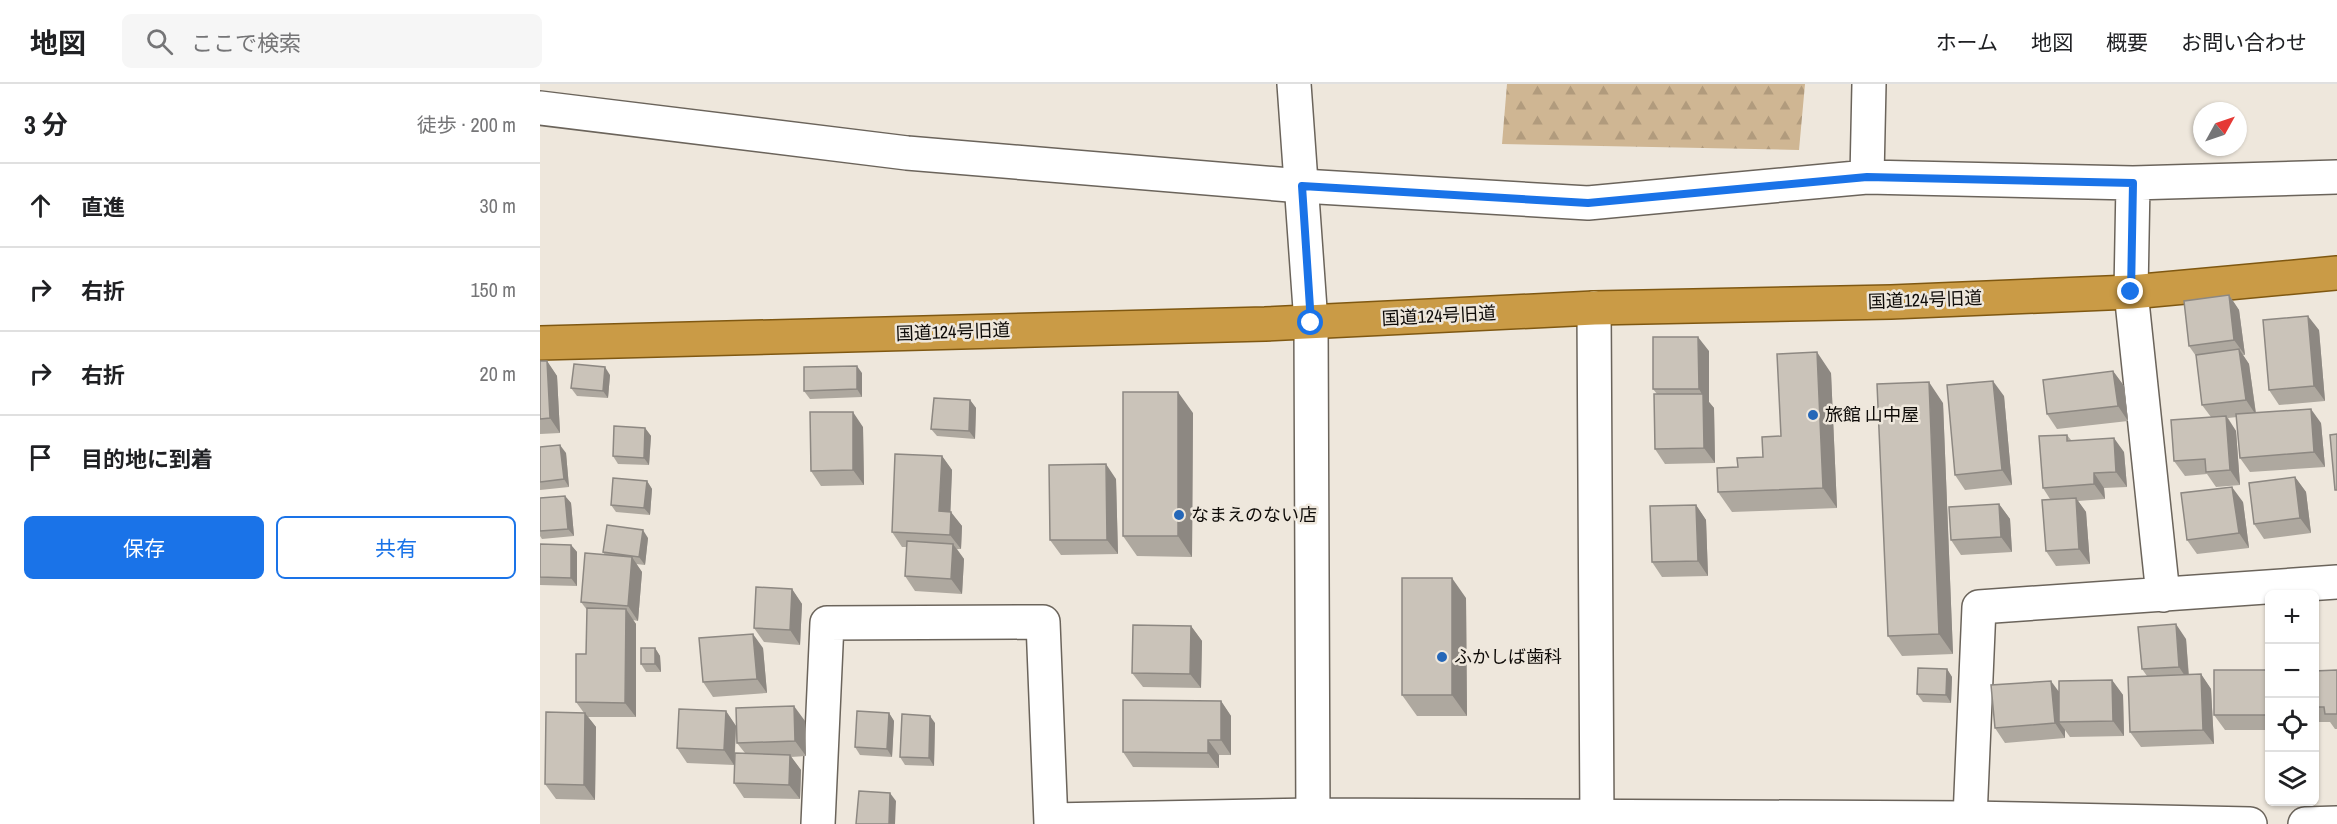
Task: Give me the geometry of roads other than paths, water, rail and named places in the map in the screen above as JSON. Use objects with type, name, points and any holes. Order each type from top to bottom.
[{"type":"highway","name":"国道124号旧道","points":[[540,344],[1311,323],[1594,308],[1892,302],[2131,292],[2337,273]]},
{"type":"street","points":[[1294,84],[1311,323],[1313,819]]},
{"type":"street","points":[[1867,177],[1869,84]]},
{"type":"street","points":[[540,108],[907,153],[1302,186],[1588,203],[1867,177],[2133,183],[2337,177]]},
{"type":"street","points":[[2133,183],[2131,292],[2163,595]]},
{"type":"street","points":[[1594,308],[1597,821]]},
{"type":"street","points":[[1970,818],[1979,607],[2337,582]]},
{"type":"street","points":[[818,824],[827,623],[1043,622],[1051,822],[1313,819],[1597,821],[1970,818],[2250,824]]},
{"type":"street","points":[[2306,824],[2337,823]]},
{"type":"place","name":"旅館 山中屋","points":[[1813,415]]},
{"type":"place","name":"なまえのない店","points":[[1179,515]]},
{"type":"place","name":"ふかしば歯科","points":[[1442,657]]}]
